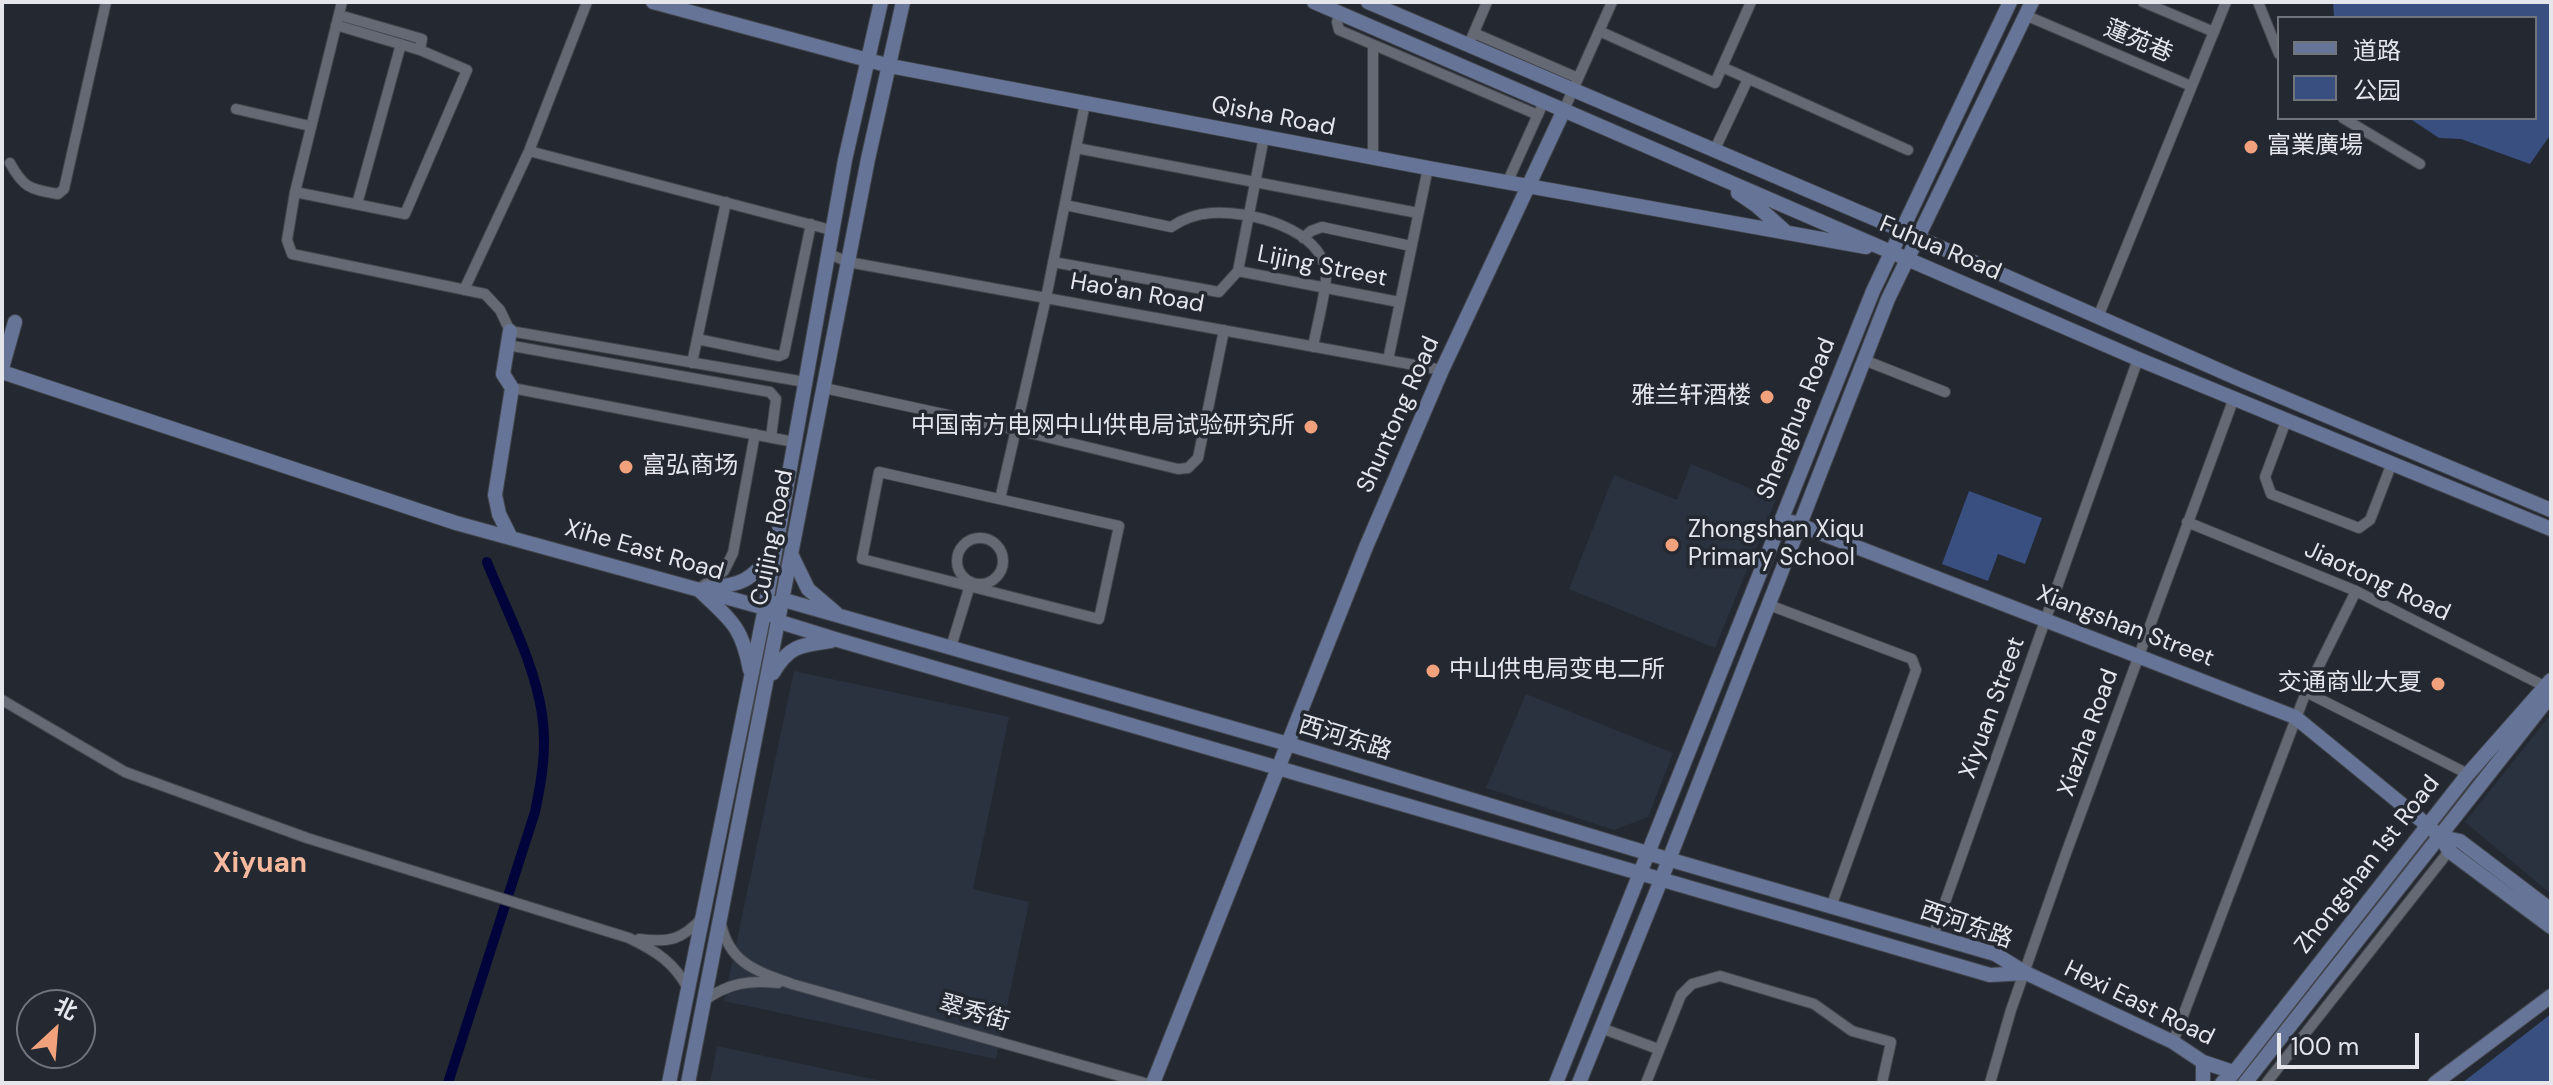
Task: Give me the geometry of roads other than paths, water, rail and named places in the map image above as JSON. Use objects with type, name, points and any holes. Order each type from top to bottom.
[{"type":"main road","name":"Qisha Road","points":[[653,2],[890,66],[1507,183],[1891,251]]},
{"type":"main road","name":"Cuijing Road","points":[[669,1083],[752,677],[831,230],[881,2]]},
{"type":"main road","name":"Cuijing Road","points":[[688,1083],[868,159],[903,2]]},
{"type":"main road","name":"Fuhua Road","points":[[1314,2],[2138,359],[2551,529]]},
{"type":"main road","name":"Fuhua Road","points":[[1368,2],[1471,39],[1714,151],[2551,510]]},
{"type":"main road","name":"Shenghua Road","points":[[1556,1083],[1749,597],[1891,251],[2010,2]]},
{"type":"main road","name":"Shenghua Road","points":[[1579,1083],[1888,299],[2029,9]]},
{"type":"main road","name":"Shuntong Road","points":[[1153,1083],[1366,547],[1442,370],[1564,110]]},
{"type":"main road","points":[[1701,170],[1757,206],[1787,233]]},
{"type":"main road","points":[[1765,197],[1774,176]]},
{"type":"main road","points":[[2,370],[15,322]]},
{"type":"main road","points":[[509,338],[503,374],[512,388],[495,495],[499,514],[510,536]]},
{"type":"main road","name":"Xihe East Road","points":[[2,370],[456,523],[765,608]]},
{"type":"main road","name":"Xiangshan Street","points":[[1781,518],[2295,717],[2427,825],[2445,844]]},
{"type":"main road","points":[[698,589],[737,586],[754,577],[775,550]]},
{"type":"main road","points":[[792,556],[808,589],[840,616]]},
{"type":"main road","points":[[698,589],[736,626],[745,641],[752,677]]},
{"type":"main road","points":[[1749,597],[1769,605]]},
{"type":"main road","points":[[765,608],[784,600]]},
{"type":"main road","name":"西河东路","points":[[784,600],[1288,744],[1669,860],[1995,954],[2026,973]]},
{"type":"main road","name":"西河东路","points":[[765,608],[780,622],[1277,770],[1990,975],[2026,973]]},
{"type":"main road","points":[[767,684],[783,656],[800,646],[838,640]]},
{"type":"main road","name":"Zhongshan 1st Road","points":[[2227,1079],[2468,774],[2549,687]]},
{"type":"main road","name":"Zhongshan 1st Road","points":[[2250,1078],[2445,844],[2549,687]]},
{"type":"main road","points":[[2445,844],[2460,841],[2551,910]]},
{"type":"main road","points":[[2445,844],[2551,927]]},
{"type":"main road","name":"Hexi East Road","points":[[2026,973],[2173,1042],[2227,1079]]},
{"type":"main road","points":[[2435,1083],[2551,996]]},
{"type":"main road","points":[[2203,1062],[2203,1083]]},
{"type":"street","points":[[10,163],[19,180],[30,189],[58,194],[64,189],[106,2]]},
{"type":"street","points":[[342,2],[295,192],[287,240],[292,254],[485,294],[500,310],[509,338]]},
{"type":"street","points":[[464,290],[529,151],[587,2]]},
{"type":"street","points":[[1471,39],[1487,2]]},
{"type":"street","points":[[1564,110],[1612,2]]},
{"type":"street","points":[[1599,31],[1715,83],[1751,2]]},
{"type":"street","points":[[2143,2],[2214,32]]},
{"type":"street","points":[[2098,317],[2224,5],[2210,2]]},
{"type":"street","points":[[2258,2],[2277,49]]},
{"type":"street","name":"蓮苑巷","points":[[2029,9],[2191,86]]},
{"type":"street","points":[[1340,13],[1337,22],[1339,30],[1538,115]]},
{"type":"street","points":[[295,192],[405,214],[467,70],[337,20]]},
{"type":"street","points":[[337,20],[422,39],[420,50]]},
{"type":"street","points":[[357,204],[401,44]]},
{"type":"street","points":[[1373,45],[1373,158]]},
{"type":"street","points":[[1722,67],[1908,150]]},
{"type":"street","points":[[1714,151],[1748,79]]},
{"type":"street","points":[[1507,183],[1544,101]]},
{"type":"street","points":[[1000,499],[1046,298],[1085,103]]},
{"type":"street","points":[[236,109],[310,126]]},
{"type":"street","points":[[2346,120],[2420,164]]},
{"type":"street","name":"Lijing Street","points":[[1053,262],[1219,292],[1238,271],[1264,137]]},
{"type":"street","points":[[1076,148],[1418,213]]},
{"type":"street","points":[[529,151],[831,230]]},
{"type":"street","name":"Lijing Street","points":[[1388,360],[1428,168]]},
{"type":"street","points":[[692,363],[726,202]]},
{"type":"street","points":[[1065,205],[1171,227],[1186,218],[1208,213],[1249,215],[1284,227],[1318,252],[1326,274],[1313,347]]},
{"type":"street","points":[[697,339],[779,356],[784,354],[811,224]]},
{"type":"street","points":[[1303,238],[1322,227],[1411,246]]},
{"type":"street","name":"Hao'an Road","points":[[827,253],[848,262],[1442,370]]},
{"type":"street","name":"Lijing Street","points":[[1238,271],[1399,302]]},
{"type":"street","points":[[824,388],[1178,469],[1188,468],[1198,458],[1224,330]]},
{"type":"street","points":[[509,338],[805,382]]},
{"type":"street","points":[[509,338],[770,392],[776,399],[771,437]]},
{"type":"street","name":"Xiyuan Street","points":[[1933,936],[2138,359]]},
{"type":"street","points":[[1864,360],[1945,392]]},
{"type":"street","points":[[512,388],[794,442]]},
{"type":"street","name":"Xiazha Road","points":[[1990,1083],[2011,1010],[2234,398]]},
{"type":"street","points":[[2286,421],[2265,477],[2271,494],[2359,528],[2370,520],[2392,463]]},
{"type":"street","points":[[698,589],[724,571],[733,553],[755,434]]},
{"type":"street","points":[[879,472],[1000,499],[1119,526],[1099,619],[862,559],[879,472]]},
{"type":"street","name":"Jiaotong Road","points":[[2187,522],[2356,591],[2549,687]]},
{"type":"street","points":[[987,539],[999,548],[1002,570],[992,581],[970,584],[960,572],[958,557],[965,544],[987,539]]},
{"type":"street","points":[[951,647],[970,584]]},
{"type":"street","points":[[2173,1042],[2295,717],[2356,591]]},
{"type":"street","points":[[1769,605],[1912,659],[1916,670],[1831,907]]},
{"type":"street","points":[[2306,692],[2468,774]]},
{"type":"street","points":[[2,700],[125,772],[307,838],[629,938],[651,948],[671,963],[688,989]]},
{"type":"street","points":[[2250,1078],[2267,1083],[2445,844]]},
{"type":"street","points":[[629,938],[670,940],[688,934],[703,917]]},
{"type":"street","points":[[720,922],[729,948],[745,964],[792,984]]},
{"type":"street","points":[[1646,1083],[1681,995],[1692,984],[1720,976],[1814,1004],[1852,1031],[1891,1042],[1882,1083]]},
{"type":"street","points":[[705,1000],[731,985],[748,981],[792,984]]},
{"type":"street","name":"翠秀街","points":[[792,984],[1145,1083]]},
{"type":"street","points":[[1601,1028],[1658,1049]]},
{"type":"waterway","points":[[448,1083],[535,812],[543,763],[542,714],[533,675],[487,562]]},
{"type":"place","name":"富業廣場","points":[[2251,147]]},
{"type":"place","name":"雅兰轩酒楼","points":[[1767,397]]},
{"type":"place","name":"中国南方电网中山供电局试验研究所","points":[[1311,427]]},
{"type":"place","name":"富弘商场","points":[[626,467]]},
{"type":"place","name":"Zhongshan Xiqu Primary School","points":[[1672,545]]},
{"type":"place","name":"中山供电局变电二所","points":[[1433,671]]},
{"type":"place","name":"交通商业大夏","points":[[2438,684]]},
{"type":"district","name":"Xiyuan","points":[[260,865]]}]
